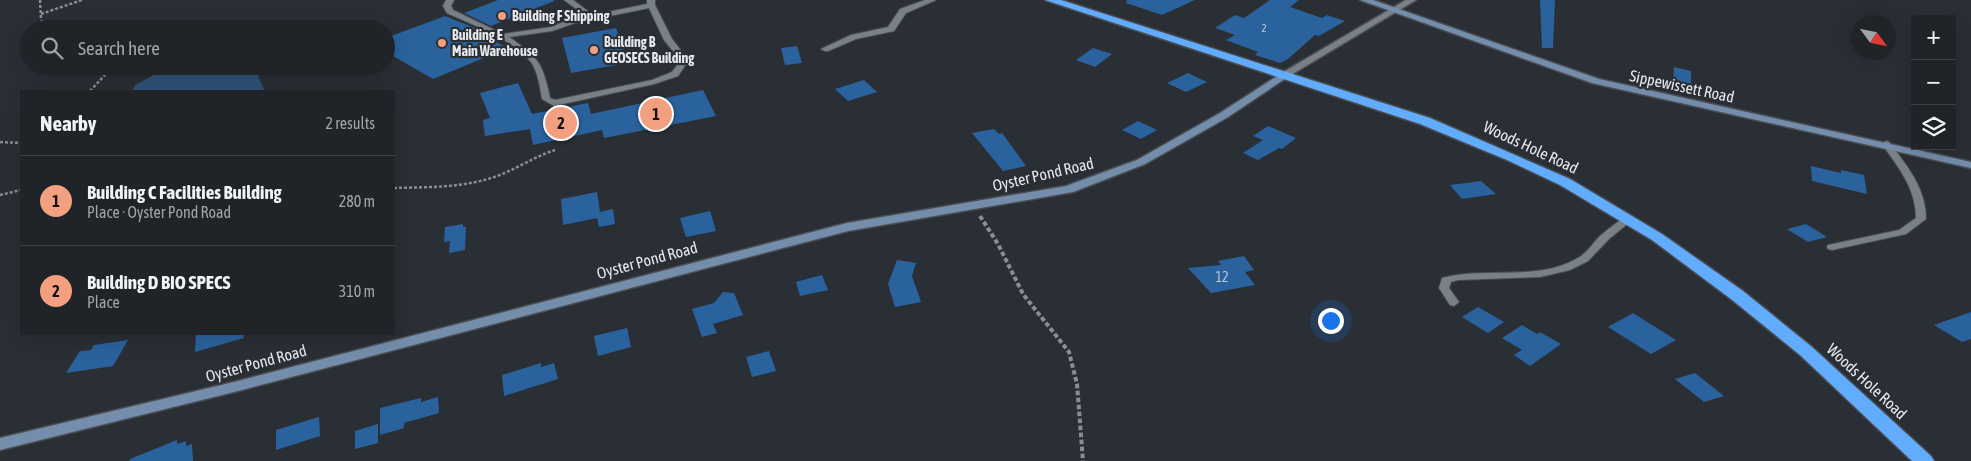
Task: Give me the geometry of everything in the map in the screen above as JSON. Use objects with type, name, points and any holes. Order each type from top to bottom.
[{"type":"highway","name":"Woods Hole Road","points":[[1050,0],[1285,74],[1425,121],[1512,157],[1565,182],[1657,236],[1737,295],[1806,351],[1875,413],[1924,461]]},
{"type":"street","name":"Sippewissett Road","points":[[1364,0],[1596,81],[1886,144],[1971,165]]},
{"type":"street","points":[[1285,74],[1412,0]]},
{"type":"street","name":"Oyster Pond Road","points":[[0,444],[221,390],[819,234],[896,217],[974,207],[1069,189],[1118,172],[1196,131],[1285,74]]},
{"type":"lane","points":[[450,0],[447,6],[450,11],[502,36],[534,58],[540,67],[546,99],[554,103],[654,82],[675,74],[682,64],[682,57],[668,40],[651,2],[552,29],[502,36]]},
{"type":"lane","points":[[568,0],[592,17]]},
{"type":"lane","points":[[825,49],[854,38],[891,29],[903,11],[932,0]]},
{"type":"lane","points":[[1832,247],[1902,232],[1921,219],[1922,210],[1917,192],[1886,144]]},
{"type":"lane","points":[[1454,302],[1444,288],[1446,280],[1458,277],[1540,274],[1566,268],[1584,259],[1605,237],[1628,219]]},
{"type":"path","points":[[40,0],[43,20]]},
{"type":"path","points":[[41,14],[82,0]]},
{"type":"path","points":[[91,90],[104,75]]},
{"type":"path","points":[[0,142],[20,143]]},
{"type":"path","points":[[395,188],[458,186],[493,178],[534,157],[556,150]]},
{"type":"path","points":[[0,195],[20,190]]},
{"type":"path","points":[[974,207],[1000,248],[1033,309],[1055,332],[1072,357],[1080,399],[1079,442],[1083,461]]},
{"type":"shaded area","points":[[154,75],[258,75],[264,90],[132,90],[135,85]]},
{"type":"building","name":"Building F Shipping","points":[[498,0],[554,1],[491,26],[464,13]]},
{"type":"building","points":[[1127,0],[1195,0],[1162,15],[1126,3]]},
{"type":"building","points":[[1270,0],[1299,0],[1290,7],[1322,18],[1327,15],[1345,21],[1319,36],[1315,35],[1288,59],[1280,63],[1255,55],[1258,52],[1226,40],[1235,35],[1215,28],[1235,15],[1244,18]]},
{"type":"building","points":[[1540,0],[1555,0],[1553,48],[1542,48]]},
{"type":"building","name":"Building E Main Warehouse","points":[[445,16],[480,30],[476,32],[508,48],[433,79],[395,57],[395,35]]},
{"type":"building","name":"Building B GEOSECS Building","points":[[616,28],[628,63],[571,73],[562,38]]},
{"type":"building","points":[[797,46],[802,63],[785,65],[781,48]]},
{"type":"building","points":[[1093,48],[1112,54],[1095,67],[1076,60]]},
{"type":"building","points":[[1674,67],[1691,71],[1691,88],[1673,84]]},
{"type":"building","points":[[1188,73],[1207,82],[1186,92],[1167,83]]},
{"type":"building","points":[[864,80],[877,92],[848,101],[835,89]]},
{"type":"building","points":[[518,83],[532,114],[588,103],[591,114],[703,90],[716,116],[604,138],[602,130],[533,145],[530,129],[485,136],[483,120],[490,118],[480,93]]},
{"type":"building","points":[[1138,121],[1157,130],[1141,139],[1122,130]]},
{"type":"building","points":[[1268,126],[1296,138],[1282,149],[1279,148],[1258,160],[1243,153],[1263,140],[1253,136]]},
{"type":"building","points":[[994,129],[999,134],[1002,133],[1026,166],[1003,171],[972,133]]},
{"type":"building","points":[[1811,166],[1841,173],[1841,170],[1864,175],[1867,194],[1812,181]]},
{"type":"building","points":[[1481,181],[1496,194],[1462,199],[1450,185]]},
{"type":"building","points":[[597,192],[600,212],[613,209],[615,224],[599,227],[597,218],[563,225],[561,199]]},
{"type":"building","points":[[710,211],[716,231],[686,237],[680,218]]},
{"type":"building","points":[[463,224],[463,227],[466,227],[465,250],[449,253],[450,241],[444,242],[445,227]]},
{"type":"building","points":[[1806,224],[1827,237],[1808,242],[1787,229]]},
{"type":"building","points":[[1244,256],[1254,270],[1245,272],[1255,285],[1211,293],[1188,268],[1221,265],[1218,261]]},
{"type":"building","points":[[897,260],[916,263],[912,276],[921,302],[895,307],[888,284]]},
{"type":"building","points":[[822,275],[828,290],[800,296],[796,282]]},
{"type":"building","points":[[723,292],[734,293],[743,315],[713,324],[717,333],[702,337],[692,309],[714,303]]},
{"type":"building","points":[[1478,307],[1504,322],[1488,333],[1462,317]]},
{"type":"building","points":[[1971,312],[1971,339],[1962,342],[1934,325]]},
{"type":"building","points":[[1633,313],[1676,340],[1651,354],[1608,327]]},
{"type":"building","points":[[1522,325],[1537,334],[1540,332],[1561,344],[1530,366],[1514,355],[1522,350],[1502,338]]},
{"type":"building","points":[[627,328],[631,347],[598,356],[594,336]]},
{"type":"building","points":[[196,335],[243,335],[244,338],[195,352]]},
{"type":"building","points":[[128,340],[113,366],[66,373],[80,351],[91,350],[94,345]]},
{"type":"building","points":[[769,351],[776,371],[752,377],[746,357]]},
{"type":"building","points":[[541,363],[541,367],[554,363],[558,379],[504,396],[502,375]]},
{"type":"building","points":[[1695,373],[1724,396],[1704,402],[1675,379]]},
{"type":"building","points":[[438,397],[439,413],[404,423],[404,428],[380,435],[380,408],[421,398],[421,402]]},
{"type":"building","points":[[319,417],[320,436],[276,450],[276,430]]},
{"type":"building","points":[[378,424],[378,443],[355,449],[355,431]]},
{"type":"building","points":[[177,440],[177,444],[186,441],[186,446],[192,444],[193,461],[130,461],[130,459]]},
{"type":"place","name":"Building F Shipping","points":[[502,16]]},
{"type":"place","name":"Building E Main Warehouse","points":[[442,43]]},
{"type":"place","name":"Building B GEOSECS Building","points":[[594,50]]},
{"type":"place","name":"Building C Facilities Building","points":[[656,114]]},
{"type":"place","name":"Building D BIO SPECS","points":[[561,123]]}]
